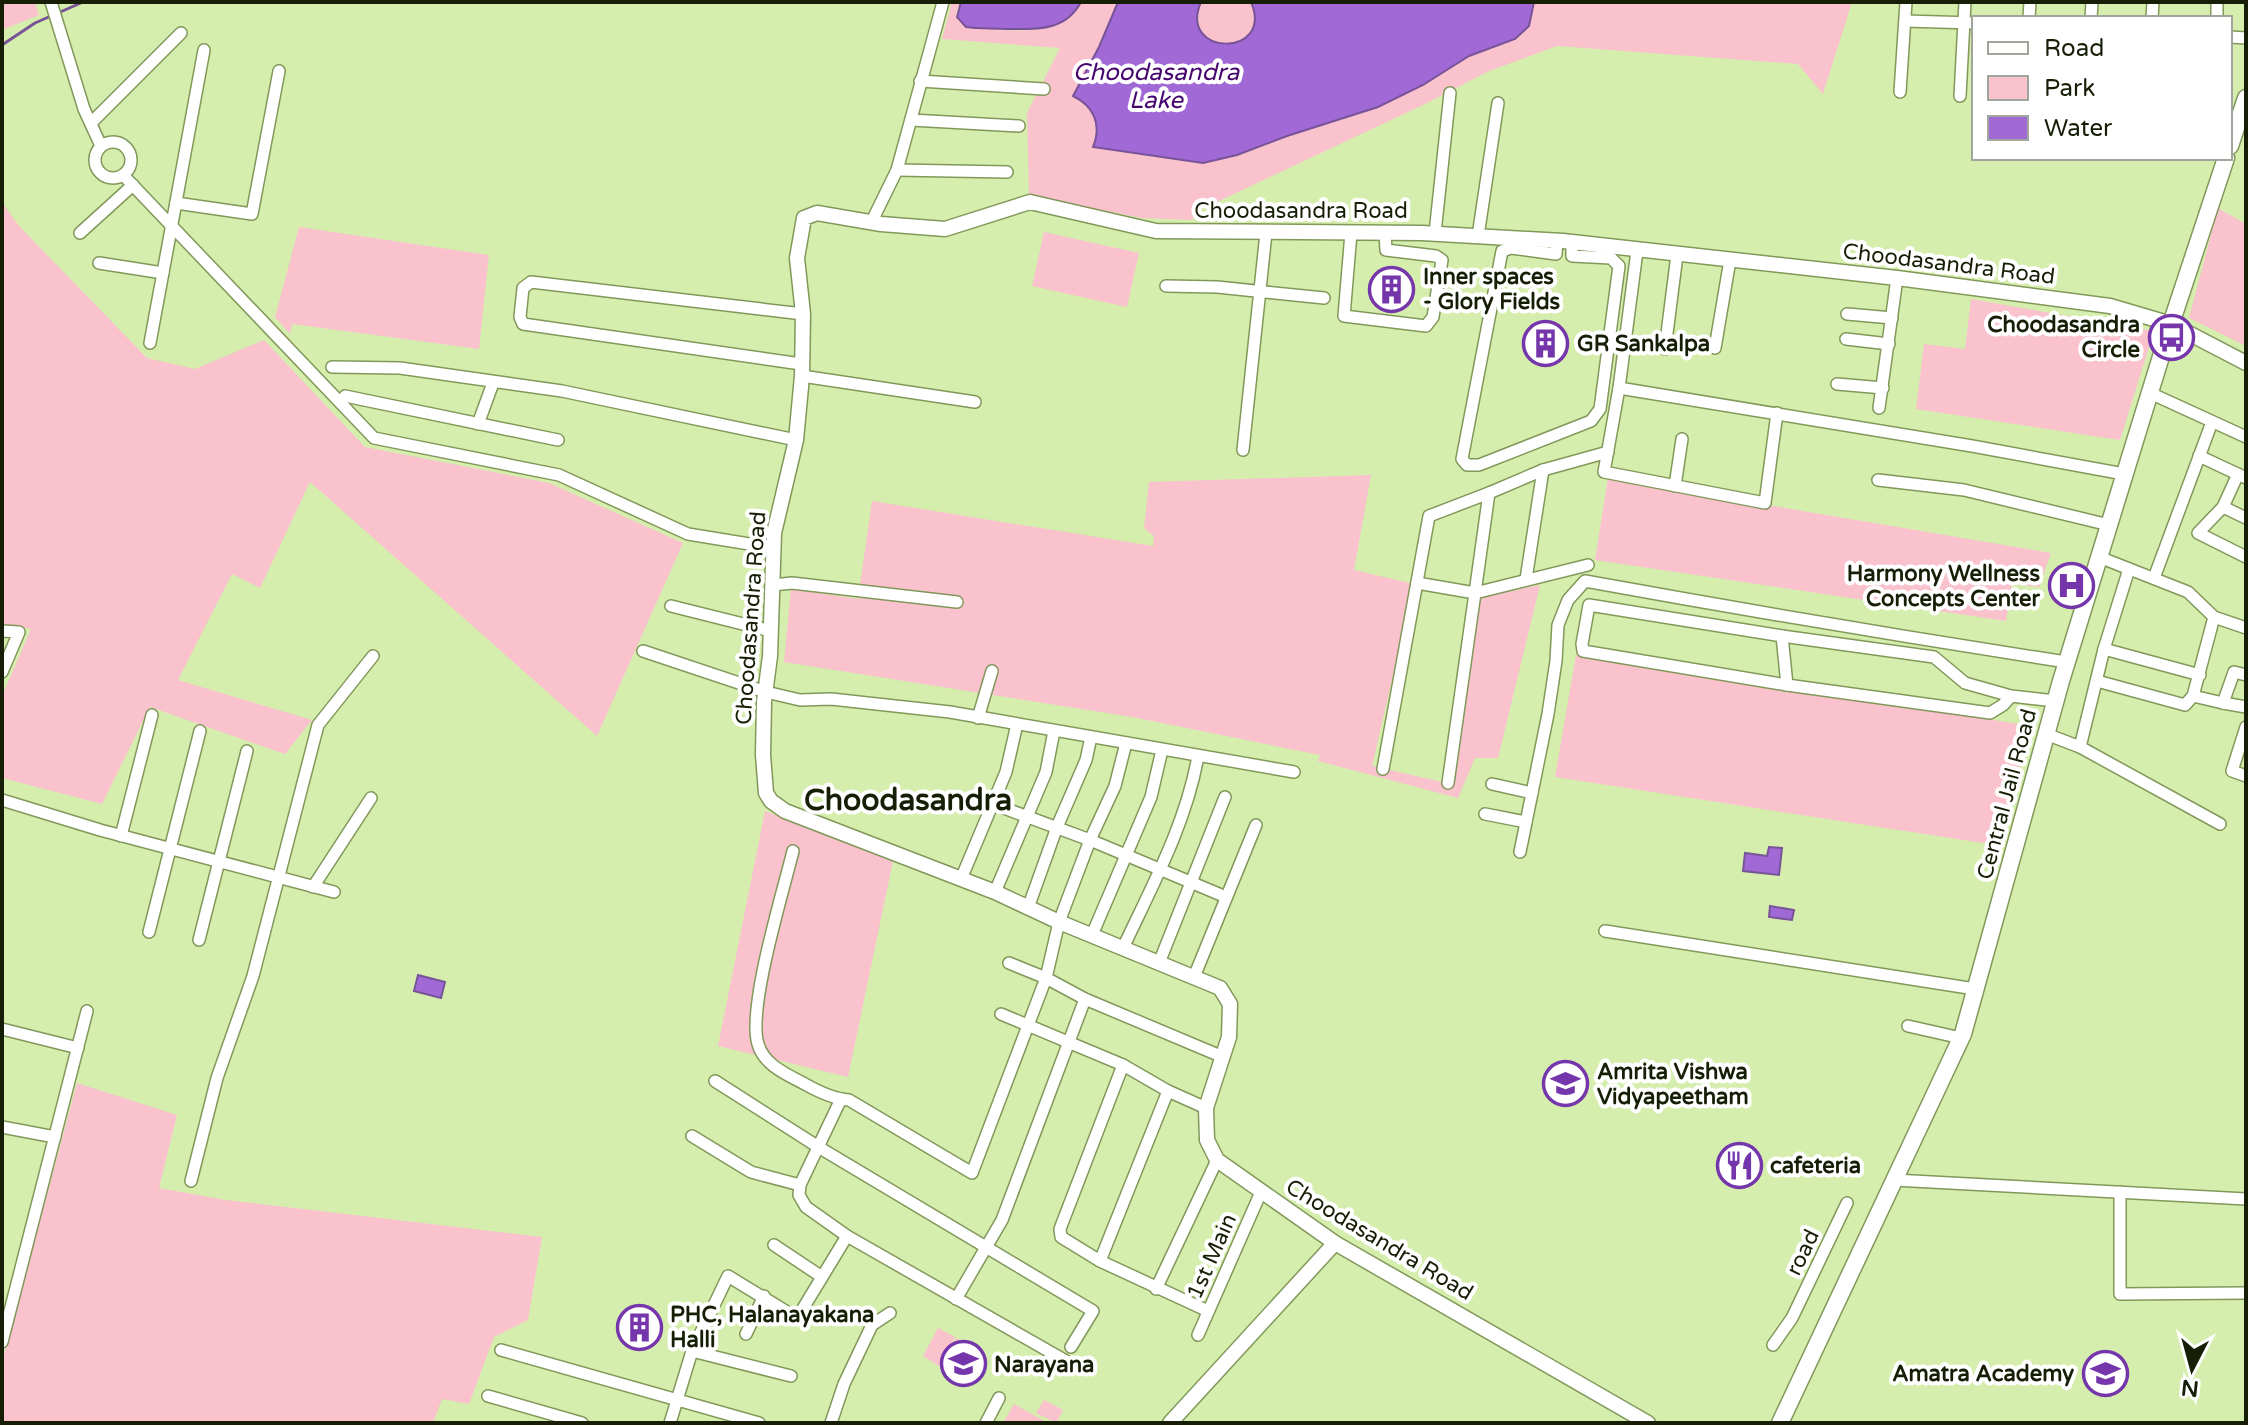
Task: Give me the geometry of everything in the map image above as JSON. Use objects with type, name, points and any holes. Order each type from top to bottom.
[{"type":"main road","points":[[2232,140],[2246,98]]},
{"type":"main road","name":"Central Jail Road","points":[[1780,1423],[1961,1038],[2066,662],[2225,160]]},
{"type":"street","points":[[51,2],[101,146]]},
{"type":"street","points":[[871,223],[897,170],[943,2]]},
{"type":"street","points":[[1900,92],[1906,2]]},
{"type":"street","points":[[1960,96],[1969,22],[1965,2]]},
{"type":"street","points":[[1905,21],[1969,22]]},
{"type":"street","points":[[91,123],[181,33]]},
{"type":"street","points":[[150,343],[204,50]]},
{"type":"street","points":[[176,203],[252,214],[279,71]]},
{"type":"street","points":[[920,81],[1044,89]]},
{"type":"street","points":[[1435,233],[1450,93]]},
{"type":"street","points":[[1478,236],[1498,103]]},
{"type":"street","points":[[911,120],[1019,126]]},
{"type":"street","points":[[113,142],[127,147],[131,162],[123,175],[107,178],[98,172],[95,156],[101,146],[113,142]]},
{"type":"street","points":[[897,170],[1007,172]]},
{"type":"street","points":[[123,175],[374,438],[559,475],[688,534],[774,548]]},
{"type":"street","points":[[80,233],[133,185]]},
{"type":"street","name":"Choodasandra Road","points":[[1648,1423],[1335,1243],[1217,1160],[1207,1140],[1206,1108],[1229,1037],[1230,1004],[1220,988],[1059,922],[995,892],[785,811],[771,801],[766,793],[763,755],[764,702],[771,631],[774,533],[796,440],[803,314],[797,258],[804,218],[817,213],[871,223],[945,229],[1030,202],[1156,231],[1266,233],[1350,239],[1385,233],[1435,233],[1565,248],[1730,260],[2110,306],[2171,324],[2246,363]]},
{"type":"street","points":[[1243,450],[1266,233]]},
{"type":"street","points":[[1350,239],[1344,316],[1426,326],[1433,317],[1442,260],[1436,256],[1386,250],[1385,233]]},
{"type":"street","points":[[1511,248],[1565,248],[1611,258],[1619,266],[1597,416],[1479,465],[1467,465],[1462,459],[1502,251],[1511,248]]},
{"type":"street","points":[[1637,251],[1619,388],[1604,472],[1765,503],[1777,413]]},
{"type":"street","points":[[1665,349],[1677,255]]},
{"type":"street","points":[[1715,348],[1730,260]]},
{"type":"street","points":[[99,263],[163,273]]},
{"type":"street","points":[[1879,408],[1897,278]]},
{"type":"street","points":[[803,314],[531,282],[523,288],[520,317],[523,324],[975,402]]},
{"type":"street","points":[[1166,286],[1324,298]]},
{"type":"street","points":[[1847,314],[1892,318]]},
{"type":"street","points":[[1846,339],[1889,344]]},
{"type":"street","points":[[332,367],[400,368],[562,391],[796,440]]},
{"type":"street","points":[[478,424],[493,383]]},
{"type":"street","points":[[1837,384],[1883,388]]},
{"type":"street","points":[[1619,388],[2124,474]]},
{"type":"street","points":[[2150,393],[2246,437]]},
{"type":"street","points":[[345,396],[558,440]]},
{"type":"street","points":[[2154,578],[2212,422]]},
{"type":"street","points":[[1675,486],[1682,439]]},
{"type":"street","points":[[1383,769],[1429,516],[1543,470],[1608,452]]},
{"type":"street","points":[[2199,456],[2242,476],[2223,507],[2198,533],[2246,557]]},
{"type":"street","points":[[1526,579],[1543,470]]},
{"type":"street","points":[[1878,480],[1964,490],[2109,525]]},
{"type":"street","points":[[1448,783],[1489,493]]},
{"type":"street","points":[[2223,507],[2246,518]]},
{"type":"street","points":[[2099,557],[2188,592],[2214,617],[2246,628]]},
{"type":"street","points":[[1417,583],[1475,593],[1588,565]]},
{"type":"street","points":[[2080,747],[2104,649],[2129,569]]},
{"type":"street","points":[[1520,852],[1548,714],[1558,625],[1568,600],[1585,581],[1868,632],[2066,662]]},
{"type":"street","points":[[773,585],[792,583],[957,602]]},
{"type":"street","points":[[2011,696],[1990,713],[1787,685],[1583,651],[1582,644],[1589,605],[1934,657],[1965,683],[2011,696],[2055,701]]},
{"type":"street","points":[[671,606],[771,631]]},
{"type":"street","points":[[2097,681],[2185,705],[2193,696],[2200,675],[2214,617]]},
{"type":"street","points":[[2,631],[19,632],[2,672]]},
{"type":"street","points":[[1782,636],[1787,685]]},
{"type":"street","points":[[2104,649],[2200,675]]},
{"type":"street","points":[[643,651],[766,692],[800,700],[869,702],[1294,772]]},
{"type":"street","points":[[191,1181],[217,1078],[253,976],[318,725],[373,656]]},
{"type":"street","points":[[978,718],[992,671]]},
{"type":"street","points":[[2223,703],[2234,672],[2246,675]]},
{"type":"street","points":[[2193,696],[2246,707]]},
{"type":"street","points":[[121,836],[152,715]]},
{"type":"street","points":[[961,879],[1006,772],[1017,724]]},
{"type":"street","points":[[2246,727],[2232,771],[2246,776]]},
{"type":"street","points":[[149,932],[200,731]]},
{"type":"street","points":[[995,892],[1046,772],[1054,731]]},
{"type":"street","points":[[2046,734],[2080,747],[2220,824]]},
{"type":"street","points":[[1028,908],[1057,827],[1082,770],[1091,737]]},
{"type":"street","points":[[793,851],[757,1005],[758,1045],[775,1069],[816,1090],[849,1100],[972,1173],[1046,978],[1059,922],[1090,840],[1115,786],[1126,743]]},
{"type":"street","points":[[1092,935],[1153,788],[1162,750]]},
{"type":"street","points":[[199,940],[247,751]]},
{"type":"street","points":[[1123,948],[1188,799],[1198,756]]},
{"type":"street","points":[[1492,784],[1532,793]]},
{"type":"street","points":[[1159,963],[1225,797]]},
{"type":"street","points":[[313,887],[371,798]]},
{"type":"street","points":[[2,800],[121,836],[334,892]]},
{"type":"street","points":[[993,804],[1090,840],[1226,897]]},
{"type":"street","points":[[1485,814],[1526,822]]},
{"type":"street","points":[[1194,977],[1256,825]]},
{"type":"street","points":[[1605,931],[1975,989]]},
{"type":"street","points":[[1009,963],[1223,1057]]},
{"type":"street","points":[[956,1299],[1002,1220],[1085,999]]},
{"type":"street","points":[[2,1342],[6,1303],[55,1137],[87,1011]]},
{"type":"street","points":[[1001,1014],[1123,1065],[1206,1108]]},
{"type":"street","points":[[1908,1026],[1961,1038]]},
{"type":"street","points":[[2,1029],[78,1048]]},
{"type":"street","points":[[1123,1065],[1060,1229],[1061,1237],[1100,1261],[1208,1311]]},
{"type":"street","points":[[715,1081],[820,1148],[1093,1311],[1071,1347]]},
{"type":"street","points":[[1100,1261],[1168,1091]]},
{"type":"street","points":[[841,1099],[800,1185],[799,1195],[806,1207],[847,1236],[1073,1365]]},
{"type":"street","points":[[2,1127],[55,1137]]},
{"type":"street","points":[[692,1136],[751,1172],[800,1185]]},
{"type":"street","points":[[1156,1289],[1217,1160]]},
{"type":"street","points":[[1894,1180],[2246,1199]]},
{"type":"street","name":"1st Main","points":[[1198,1335],[1261,1192]]},
{"type":"street","points":[[2120,1192],[2120,1294],[2246,1293]]},
{"type":"street","name":"road","points":[[1773,1345],[1792,1318],[1847,1203]]},
{"type":"street","points":[[670,1423],[692,1351],[728,1276],[792,1315],[799,1315],[847,1236]]},
{"type":"street","points":[[1170,1423],[1335,1243]]},
{"type":"street","points":[[774,1245],[822,1277]]},
{"type":"street","points":[[746,1334],[764,1296]]},
{"type":"street","points":[[831,1423],[844,1384],[872,1325],[890,1313]]},
{"type":"street","points":[[501,1350],[759,1423]]},
{"type":"street","points":[[692,1351],[791,1376]]},
{"type":"street","points":[[488,1396],[582,1423]]},
{"type":"street","points":[[986,1423],[999,1398]]},
{"type":"green space","points":[[2,2],[35,2],[39,15],[2,30]]},
{"type":"green space","points":[[952,2],[961,2],[956,13],[970,28],[1032,30],[1060,23],[1081,2],[1118,2],[1074,95],[1093,114],[1095,141],[1203,163],[1237,155],[1378,107],[1423,85],[1469,56],[1515,39],[1531,20],[1534,2],[1852,2],[1823,94],[1798,64],[1557,46],[1489,71],[1198,211],[1192,220],[1142,218],[1029,196],[1027,113],[1060,48],[942,39]]},
{"type":"green space","points":[[1201,2],[1251,2],[1255,20],[1250,33],[1239,41],[1226,44],[1213,41],[1202,33],[1197,20]]},
{"type":"green space","points":[[2,202],[19,226],[147,358],[195,369],[264,340],[365,447],[549,483],[683,543],[597,736],[310,482],[260,588],[232,574],[178,680],[312,720],[285,754],[150,707],[102,804],[2,778],[2,696],[31,629],[2,624]]},
{"type":"green space","points":[[2218,208],[2246,224],[2246,346],[2189,318]]},
{"type":"green space","points":[[299,227],[489,255],[479,349],[292,324],[290,334],[275,317]]},
{"type":"green space","points":[[1044,232],[1139,253],[1127,307],[1032,286]]},
{"type":"green space","points":[[1971,299],[2154,331],[2120,440],[1916,409],[1924,344],[1965,349]]},
{"type":"green space","points":[[1371,475],[1354,570],[1414,584],[1372,766],[1447,783],[1477,598],[1540,585],[1498,758],[1475,758],[1458,798],[1318,761],[1320,755],[1132,717],[784,662],[791,589],[858,599],[872,501],[1153,546],[1154,536],[1144,528],[1149,482]]},
{"type":"green space","points":[[1608,478],[2051,553],[2039,587],[2012,584],[2006,621],[1595,560]]},
{"type":"green space","points":[[1576,655],[2032,726],[1996,845],[1555,777]]},
{"type":"green space","points":[[765,811],[893,861],[848,1077],[718,1046]]},
{"type":"green space","points":[[77,1083],[177,1115],[159,1188],[226,1200],[542,1237],[528,1320],[494,1337],[469,1404],[442,1399],[433,1423],[2,1423],[2,1362]]},
{"type":"green space","points":[[938,1328],[955,1337],[939,1366],[923,1356]]},
{"type":"green space","points":[[956,1338],[971,1346],[956,1375],[940,1366]]},
{"type":"green space","points":[[1044,1400],[1063,1410],[1056,1423],[1036,1413]]},
{"type":"green space","points":[[1014,1404],[1048,1423],[1003,1423]]},
{"type":"water","name":"Choodasandra Lake","points":[[961,2],[1081,2],[1067,19],[1058,24],[1017,29],[966,27],[957,17]]},
{"type":"water","name":"Choodasandra Lake","points":[[1118,2],[1201,2],[1197,20],[1202,33],[1213,41],[1226,44],[1239,41],[1250,33],[1255,20],[1251,2],[1534,2],[1529,26],[1515,39],[1469,56],[1423,85],[1378,107],[1237,155],[1203,163],[1093,147],[1097,131],[1094,117],[1086,105],[1073,96]]},
{"type":"water","points":[[1769,847],[1782,848],[1779,875],[1743,871],[1745,853],[1767,856]]},
{"type":"water","points":[[1770,906],[1794,910],[1792,920],[1769,917]]},
{"type":"water","points":[[418,975],[445,982],[441,998],[414,991]]},
{"type":"waterway","points":[[58,13],[83,2]]},
{"type":"waterway","points":[[2,45],[51,16]]},
{"type":"place","name":"Inner spaces - Glory Fields","points":[[1392,289]]},
{"type":"place","name":"Choodasandra Circle","points":[[2171,337]]},
{"type":"place","name":"GR Sankalpa","points":[[1546,343]]},
{"type":"place","name":"Harmony Wellness Concepts Center","points":[[2071,586]]},
{"type":"place","name":"Amrita Vishwa Vidyapeetham","points":[[1566,1084]]},
{"type":"place","name":"cafeteria","points":[[1739,1165]]},
{"type":"place","name":"PHC, Halanayakana Halli","points":[[639,1327]]},
{"type":"place","name":"Narayana","points":[[963,1364]]},
{"type":"place","name":"Amatra Academy","points":[[2105,1373]]},
{"type":"district","name":"Choodasandra","points":[[908,800]]}]
